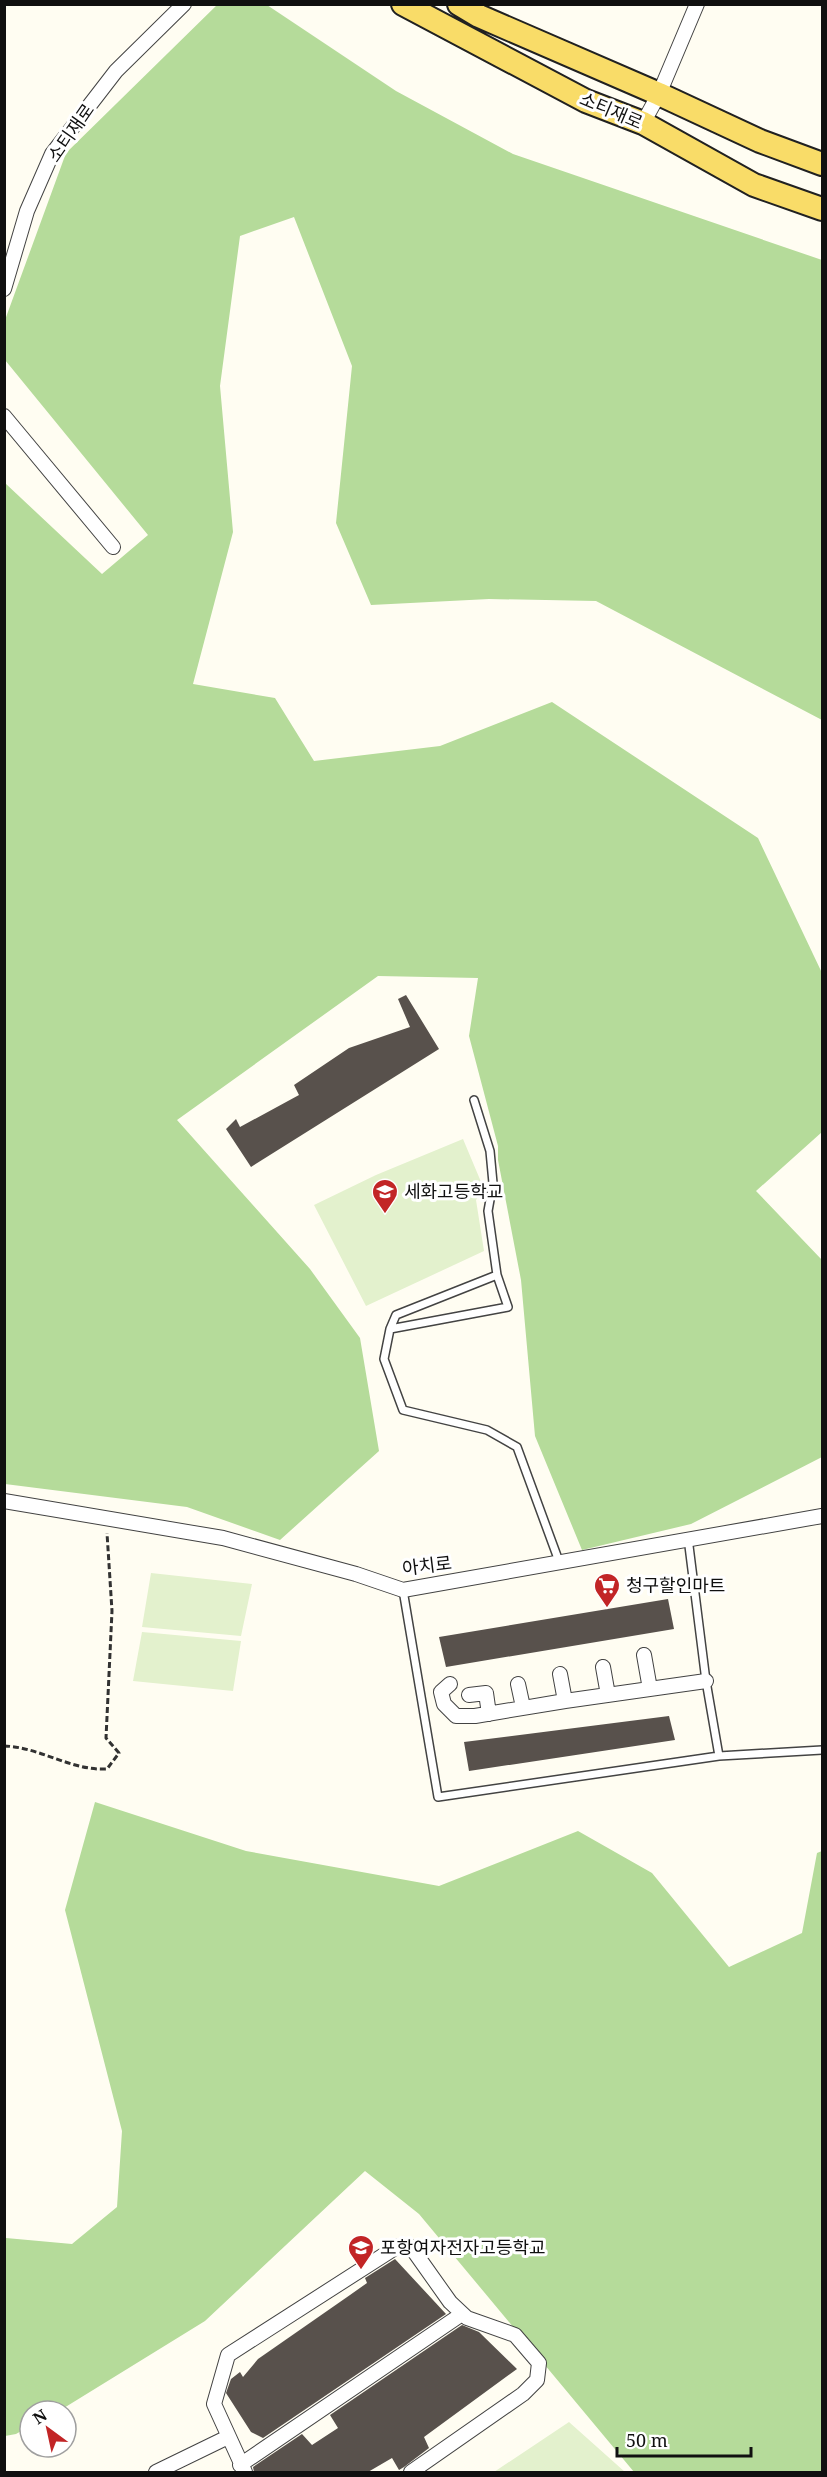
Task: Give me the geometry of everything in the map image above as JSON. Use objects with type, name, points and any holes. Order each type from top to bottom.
[{"type":"main road","name":"소티재로","points":[[403,4],[586,101],[643,123],[754,185],[822,208]]},
{"type":"main road","name":"소티재로","points":[[459,4],[479,16],[659,94],[760,141],[822,164]]},
{"type":"street","name":"소티재로","points":[[4,289],[27,211],[52,154],[116,70],[184,4]]},
{"type":"street","points":[[643,123],[659,94],[697,4]]},
{"type":"street","points":[[4,416],[114,547]]},
{"type":"street","name":"아치로","points":[[4,1501],[223,1538],[356,1574],[403,1590],[822,1516]]},
{"type":"street","points":[[644,1655],[650,1689]]},
{"type":"street","points":[[603,1667],[608,1695]]},
{"type":"street","points":[[560,1674],[565,1701]]},
{"type":"street","points":[[450,1684],[441,1692],[444,1704],[456,1716],[489,1714],[706,1681]]},
{"type":"street","points":[[518,1684],[524,1707]]},
{"type":"street","points":[[469,1695],[486,1692],[489,1714]]},
{"type":"street","points":[[411,2472],[523,2394],[537,2380],[539,2363],[514,2335],[467,2318],[462,2314],[450,2302],[411,2247],[398,2246],[228,2355],[214,2404],[242,2469],[462,2314]]},
{"type":"street","points":[[156,2472],[228,2437]]},
{"type":"lane","points":[[390,1329],[508,1307],[496,1275],[488,1211],[493,1183],[490,1151],[474,1100]]},
{"type":"lane","points":[[496,1275],[396,1315],[390,1329],[384,1359],[403,1410],[487,1430],[517,1447],[560,1564]]},
{"type":"lane","points":[[688,1538],[706,1681],[719,1756]]},
{"type":"lane","points":[[403,1590],[438,1797],[719,1756],[822,1750]]},
{"type":"path","points":[[4,1746],[19,1747],[94,1770],[107,1769],[120,1753],[106,1738],[112,1611],[106,1518]]},
{"type":"green space","points":[[218,4],[267,5],[396,91],[513,154],[822,260],[822,720],[596,601],[489,599],[371,605],[336,523],[352,366],[294,217],[240,236],[220,386],[233,532],[193,684],[275,698],[314,761],[440,746],[552,702],[758,838],[822,973],[822,1132],[756,1191],[822,1260],[822,1457],[691,1524],[582,1550],[535,1436],[521,1280],[498,1160],[498,1146],[469,1036],[478,978],[378,976],[177,1120],[310,1269],[360,1338],[379,1451],[280,1540],[187,1507],[5,1484],[5,483],[102,574],[148,535],[5,360],[5,320],[66,153]]},
{"type":"green space","points":[[463,1139],[484,1189],[476,1200],[484,1251],[366,1306],[314,1205],[376,1175]]},
{"type":"green space","points":[[151,1573],[252,1584],[241,1636],[142,1627]]},
{"type":"green space","points":[[142,1632],[241,1641],[233,1691],[133,1681]]},
{"type":"green space","points":[[95,1802],[246,1851],[439,1886],[578,1831],[652,1873],[729,1967],[802,1933],[817,1853],[822,1851],[822,2472],[634,2472],[419,2214],[365,2171],[205,2321],[78,2399],[18,2399],[18,2433],[5,2436],[4,2231],[6,2238],[72,2244],[117,2207],[122,2131],[65,1910]]},
{"type":"green space","points":[[569,2422],[625,2472],[494,2472]]},
{"type":"building","points":[[406,995],[439,1049],[251,1167],[226,1129],[236,1119],[240,1127],[299,1095],[294,1085],[349,1048],[410,1027],[398,999]]},
{"type":"building","points":[[668,1599],[674,1629],[446,1667],[439,1637]]},
{"type":"building","points":[[669,1716],[675,1740],[469,1771],[464,1742]]},
{"type":"building","points":[[395,2259],[446,2314],[263,2438],[251,2432],[226,2393],[231,2379],[240,2372],[243,2377],[258,2359],[367,2283],[365,2278]]},
{"type":"building","points":[[462,2325],[479,2332],[517,2369],[424,2437],[429,2448],[404,2467],[399,2470],[392,2458],[368,2472],[254,2472],[253,2467],[302,2434],[312,2445],[338,2428],[330,2415]]},
{"type":"place","name":"세화고등학교","points":[[385,1215]]},
{"type":"place","name":"청구할인마트","points":[[607,1609]]},
{"type":"place","name":"포항여자전자고등학교","points":[[361,2271]]}]
